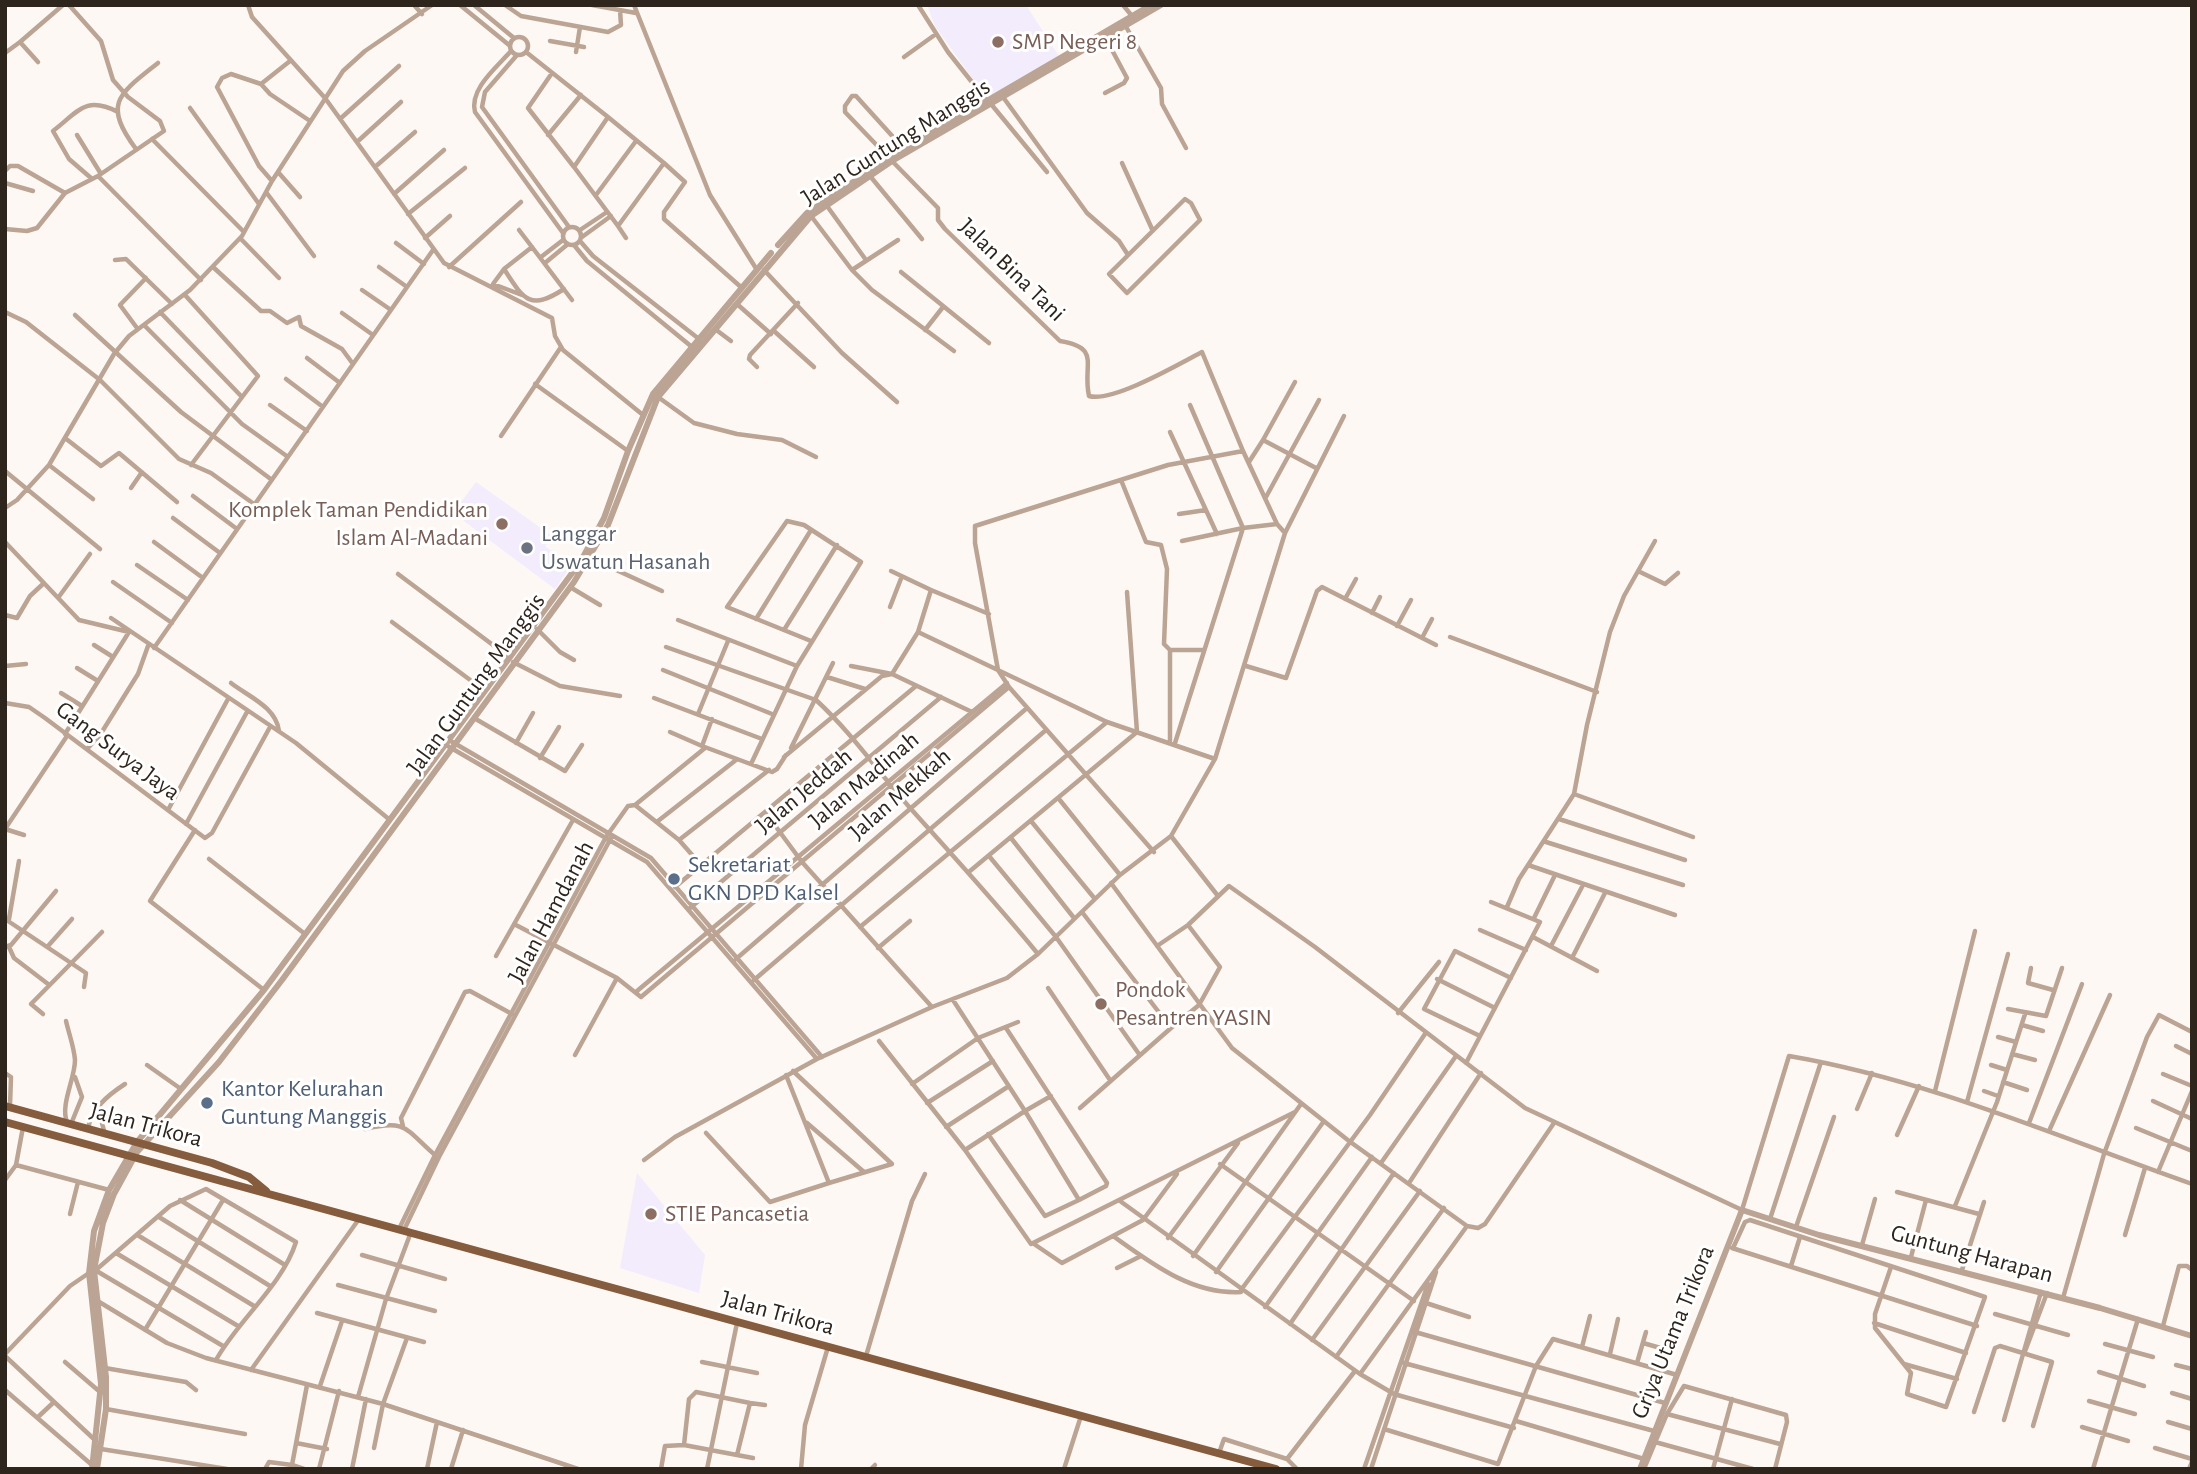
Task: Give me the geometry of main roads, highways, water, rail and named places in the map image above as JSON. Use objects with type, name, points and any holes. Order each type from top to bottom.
[{"type":"main road","name":"Jalan Trikora","points":[[8,1107],[212,1163],[249,1177],[271,1195]]},
{"type":"main road","name":"Jalan Trikora","points":[[5,1122],[1276,1469]]},
{"type":"main road","points":[[246,1188],[249,1177]]},
{"type":"place","name":"SMP Negeri 8","points":[[998,42]]},
{"type":"place","name":"Komplek Taman Pendidikan Islam Al-Madani","points":[[502,524]]},
{"type":"place","name":"Langgar Uswatun Hasanah","points":[[527,548]]},
{"type":"place","name":"Sekretariat GKN DPD Kalsel","points":[[674,879]]},
{"type":"place","name":"Pondok Pesantren YASIN","points":[[1101,1004]]},
{"type":"place","name":"Kantor Kelurahan Guntung Manggis","points":[[207,1103]]},
{"type":"place","name":"STIE Pancasetia","points":[[651,1214]]}]
